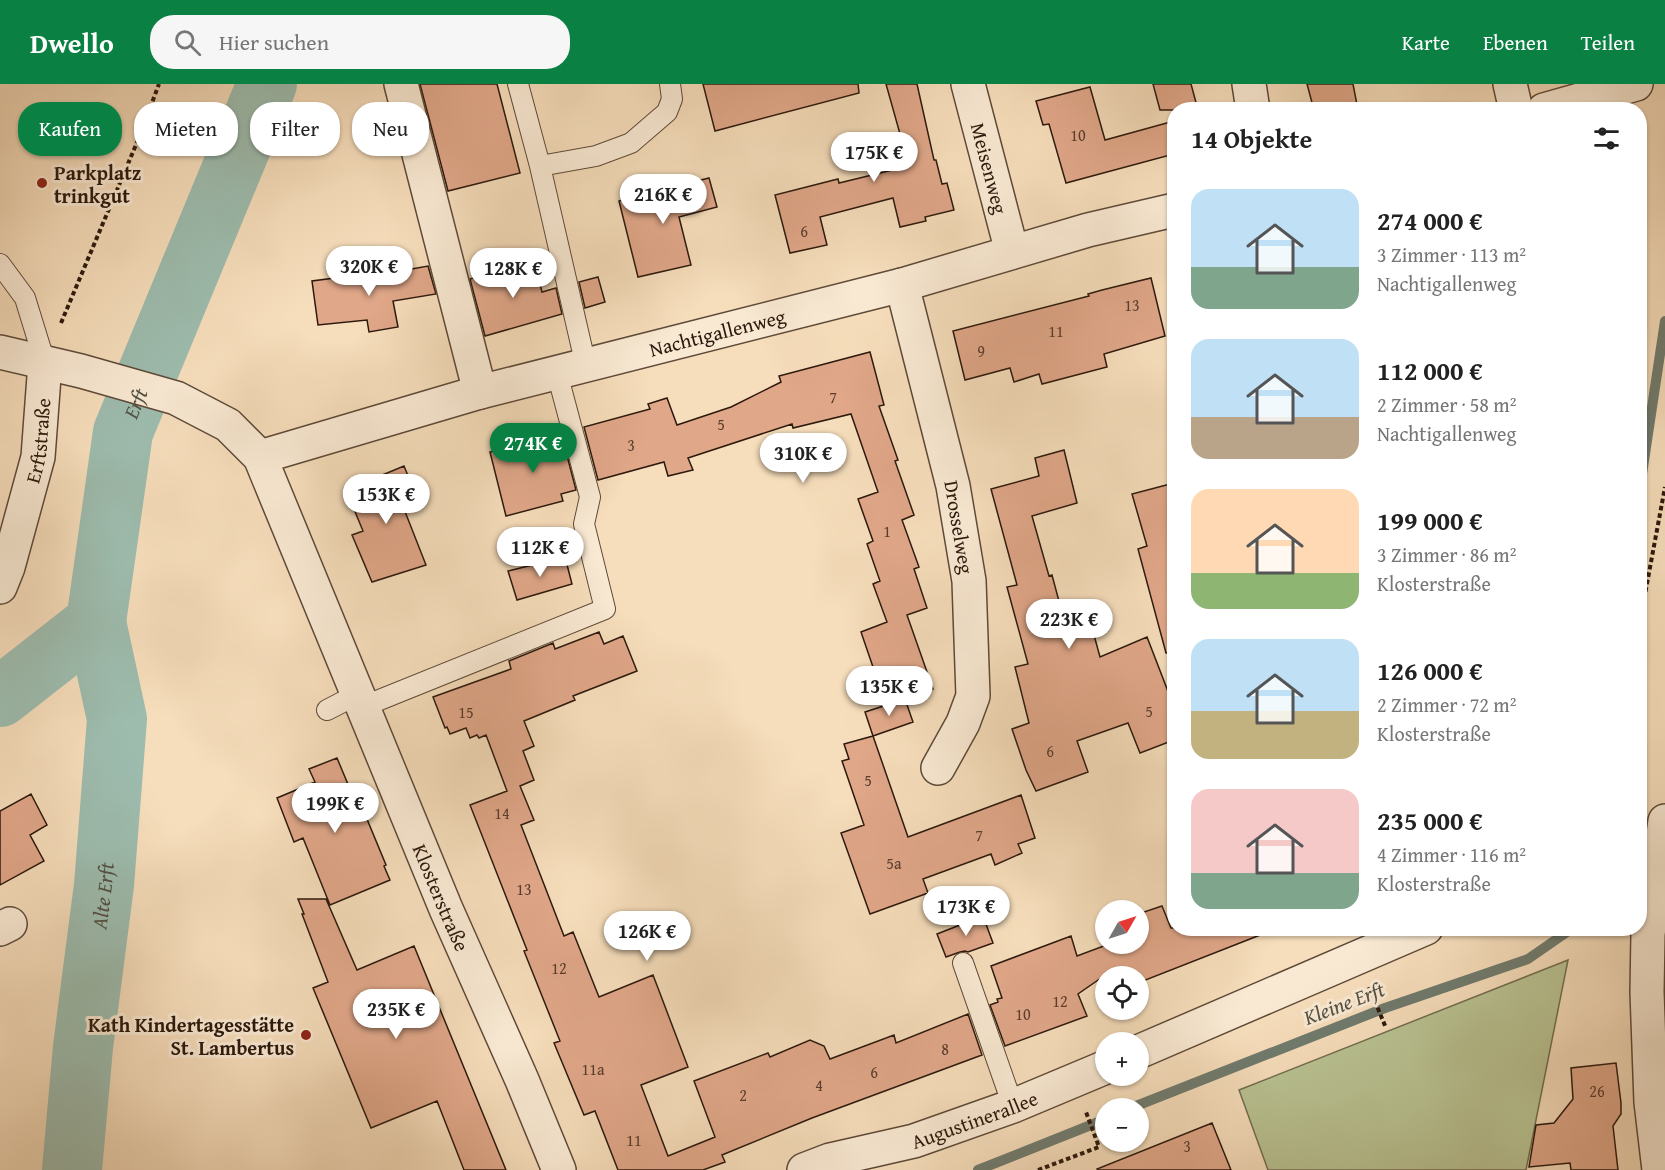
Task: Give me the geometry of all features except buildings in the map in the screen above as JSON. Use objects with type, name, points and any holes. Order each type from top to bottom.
[{"type":"street","points":[[401,84],[480,392]]},
{"type":"street","name":"Meisenweg","points":[[968,84],[1012,252]]},
{"type":"street","points":[[1249,84],[1252,102]]},
{"type":"street","points":[[1509,84],[1514,102]]},
{"type":"street","points":[[1572,102],[1636,84]]},
{"type":"street","name":"Nachtigallenweg","points":[[260,457],[480,392],[902,285],[1088,230],[1167,214]]},
{"type":"street","name":"Drosselweg","points":[[902,285],[952,486],[969,581],[973,696],[963,723],[938,768]]},
{"type":"street","points":[[0,352],[81,371],[176,398],[228,424],[260,457]]},
{"type":"street","name":"Erftstraße","points":[[0,587],[8,567],[38,457],[45,363]]},
{"type":"street","name":"Klosterstraße","points":[[260,457],[446,909],[522,1080],[559,1170]]},
{"type":"street","points":[[1659,1170],[1651,1102],[1647,992],[1648,933],[1665,821]]},
{"type":"street","points":[[1149,1047],[1407,936]]},
{"type":"street","name":"Augustinerallee","points":[[804,1170],[830,1160],[914,1141],[1013,1106],[1095,1072]]},
{"type":"lane","points":[[327,710],[360,701],[605,609],[584,524],[590,497],[540,166],[518,84]]},
{"type":"lane","points":[[540,166],[596,156],[631,143],[667,112],[672,99],[670,84]]},
{"type":"lane","points":[[0,264],[25,298],[45,363]]},
{"type":"lane","points":[[963,963],[1013,1106]]},
{"type":"path","points":[[45,363],[159,84]]},
{"type":"path","points":[[1647,583],[1665,487]]},
{"type":"path","points":[[1372,994],[1386,1028]]},
{"type":"path","points":[[1038,1170],[1099,1147],[1086,1109]]},
{"type":"green space","points":[[1568,960],[1526,1170],[1268,1170],[1239,1090]]},
{"type":"waterway","name":"Erft","points":[[0,697],[96,622],[123,432],[267,84]]},
{"type":"waterway","name":"Kleine Erft","points":[[1647,441],[1665,321]]},
{"type":"waterway","name":"Alte Erft","points":[[72,1170],[83,1047],[104,885],[117,719],[96,622]]},
{"type":"waterway","name":"Kleine Erft","points":[[1149,1101],[1385,1008],[1528,959],[1561,936]]},
{"type":"waterway","name":"Kleine Erft","points":[[978,1170],[1095,1123]]},
{"type":"place","name":"Parkplatz trinkgut","points":[[42,183]]},
{"type":"place","name":"Kath Kindertagesstätte St. Lambertus","points":[[306,1035]]}]
